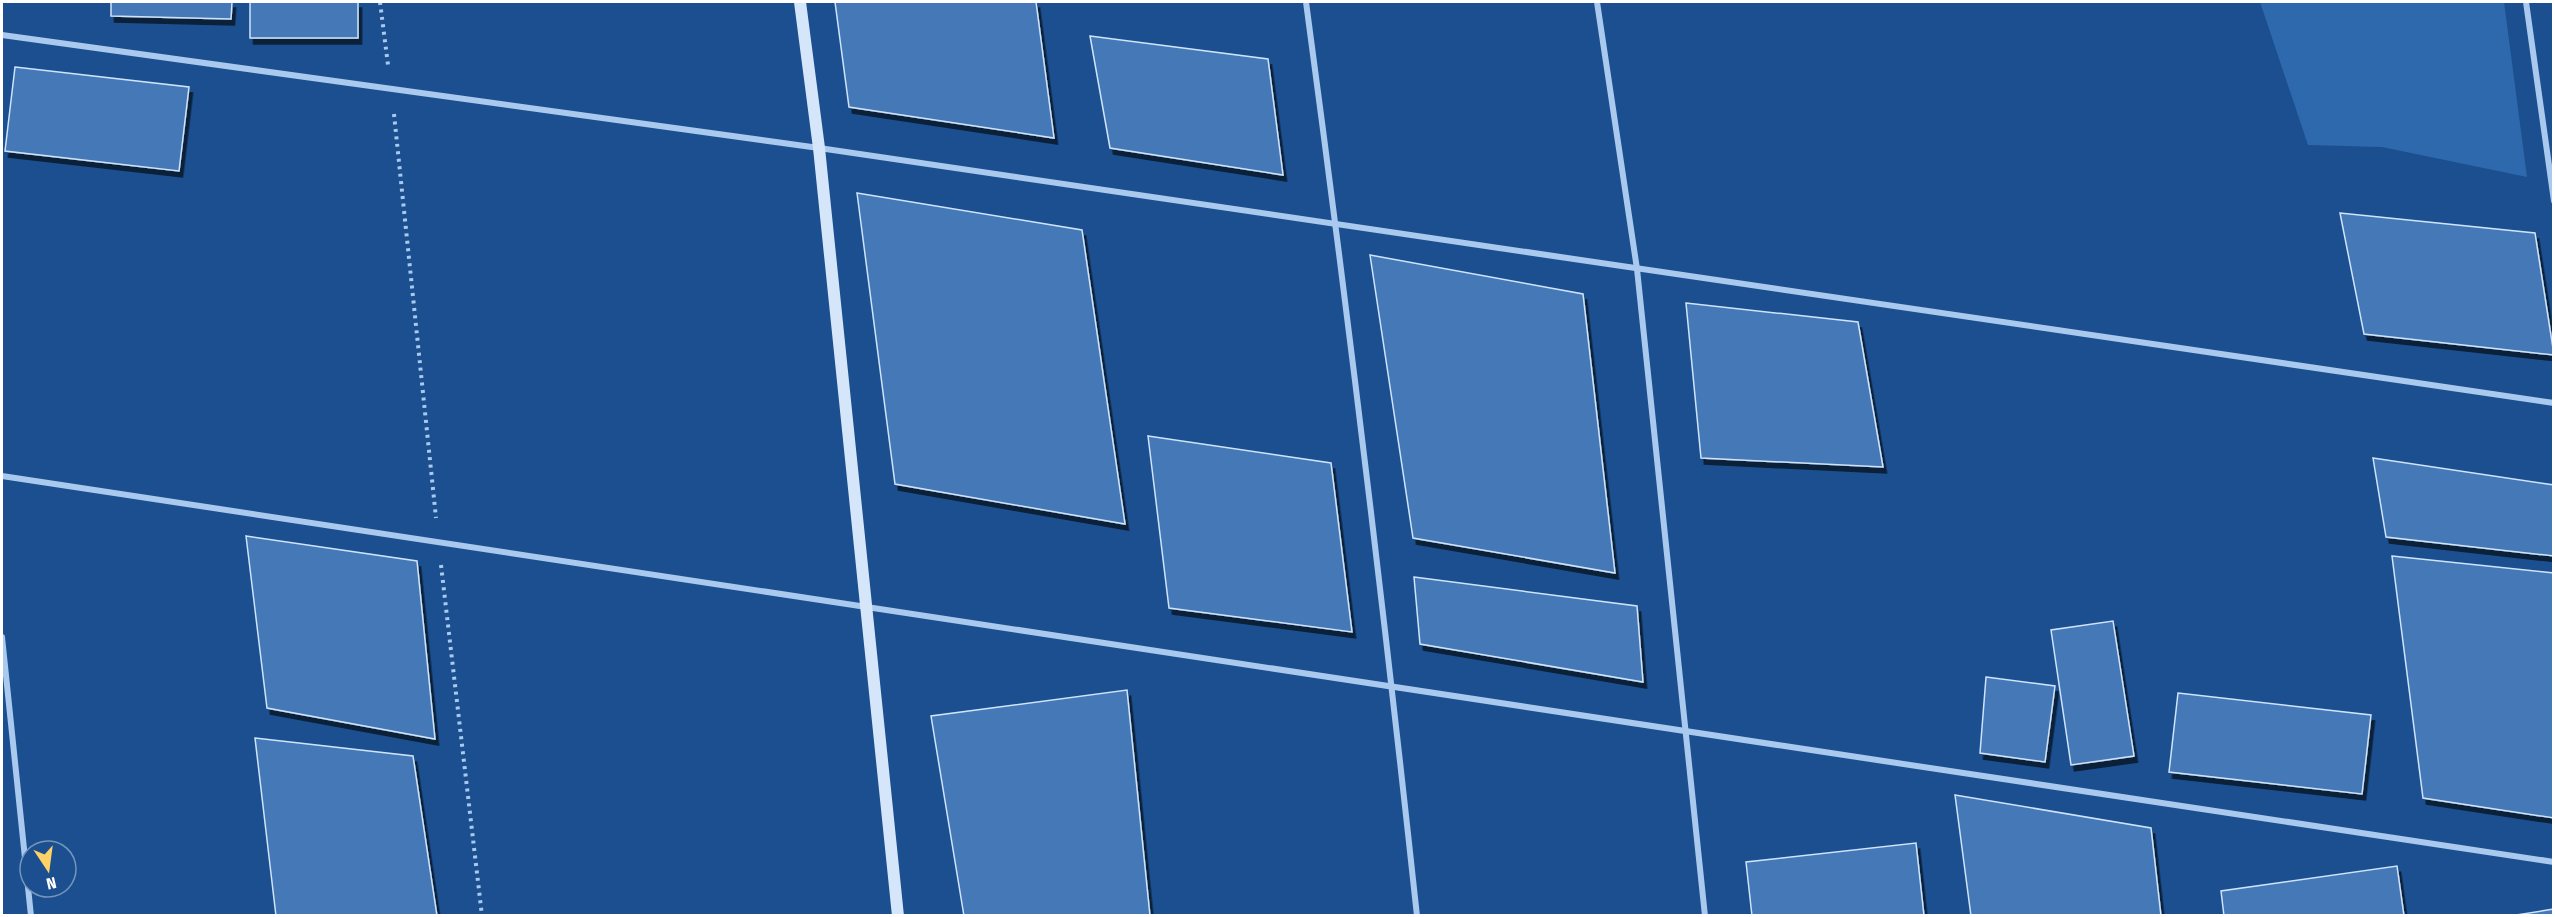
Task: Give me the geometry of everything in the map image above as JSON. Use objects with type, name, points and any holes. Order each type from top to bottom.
[{"type":"street","points":[[801,2],[819,148],[898,915]]},
{"type":"street","points":[[1306,2],[1336,225],[1417,915]]},
{"type":"street","points":[[1597,2],[1637,269],[1705,915]]},
{"type":"street","points":[[2526,2],[2553,201]]},
{"type":"street","points":[[2,35],[819,148],[2553,403]]},
{"type":"street","points":[[2,476],[867,605],[1687,732],[2553,862]]},
{"type":"street","points":[[2,637],[31,915]]},
{"type":"path","points":[[380,2],[392,89],[438,541],[482,915]]},
{"type":"shaded area","points":[[2260,2],[2504,2],[2527,177],[2382,147],[2308,145]]},
{"type":"building","points":[[111,2],[232,2],[231,19],[111,16]]},
{"type":"building","points":[[250,2],[358,2],[358,38],[250,38]]},
{"type":"building","points":[[835,2],[1036,2],[1054,138],[849,107]]},
{"type":"building","points":[[1090,36],[1268,59],[1283,175],[1110,148]]},
{"type":"building","points":[[15,67],[189,87],[179,171],[5,151]]},
{"type":"building","points":[[857,193],[1082,230],[1125,524],[895,484]]},
{"type":"building","points":[[2340,213],[2535,233],[2554,355],[2364,334]]},
{"type":"building","points":[[1370,255],[1583,294],[1615,573],[1413,538]]},
{"type":"building","points":[[1686,303],[1858,322],[1883,467],[1701,458]]},
{"type":"building","points":[[1148,436],[1331,463],[1352,632],[1169,608]]},
{"type":"building","points":[[2373,458],[2554,485],[2554,556],[2386,537]]},
{"type":"building","points":[[246,536],[417,561],[435,739],[267,708]]},
{"type":"building","points":[[2392,556],[2554,573],[2554,818],[2423,798]]},
{"type":"building","points":[[1414,577],[1637,606],[1643,682],[1420,644]]},
{"type":"building","points":[[2113,621],[2134,756],[2071,765],[2051,630]]},
{"type":"building","points":[[1986,677],[2055,686],[2045,762],[1980,753]]},
{"type":"building","points":[[1127,690],[1150,916],[964,916],[931,716]]},
{"type":"building","points":[[2178,693],[2371,715],[2362,794],[2169,772]]},
{"type":"building","points":[[255,738],[413,756],[437,916],[276,916]]},
{"type":"building","points":[[1955,795],[2151,828],[2161,916],[1971,916]]},
{"type":"building","points":[[1916,843],[1924,916],[1752,916],[1746,862]]},
{"type":"building","points":[[2397,866],[2404,916],[2224,916],[2221,891]]},
{"type":"building","points":[[2554,909],[2554,916],[2510,916]]}]
